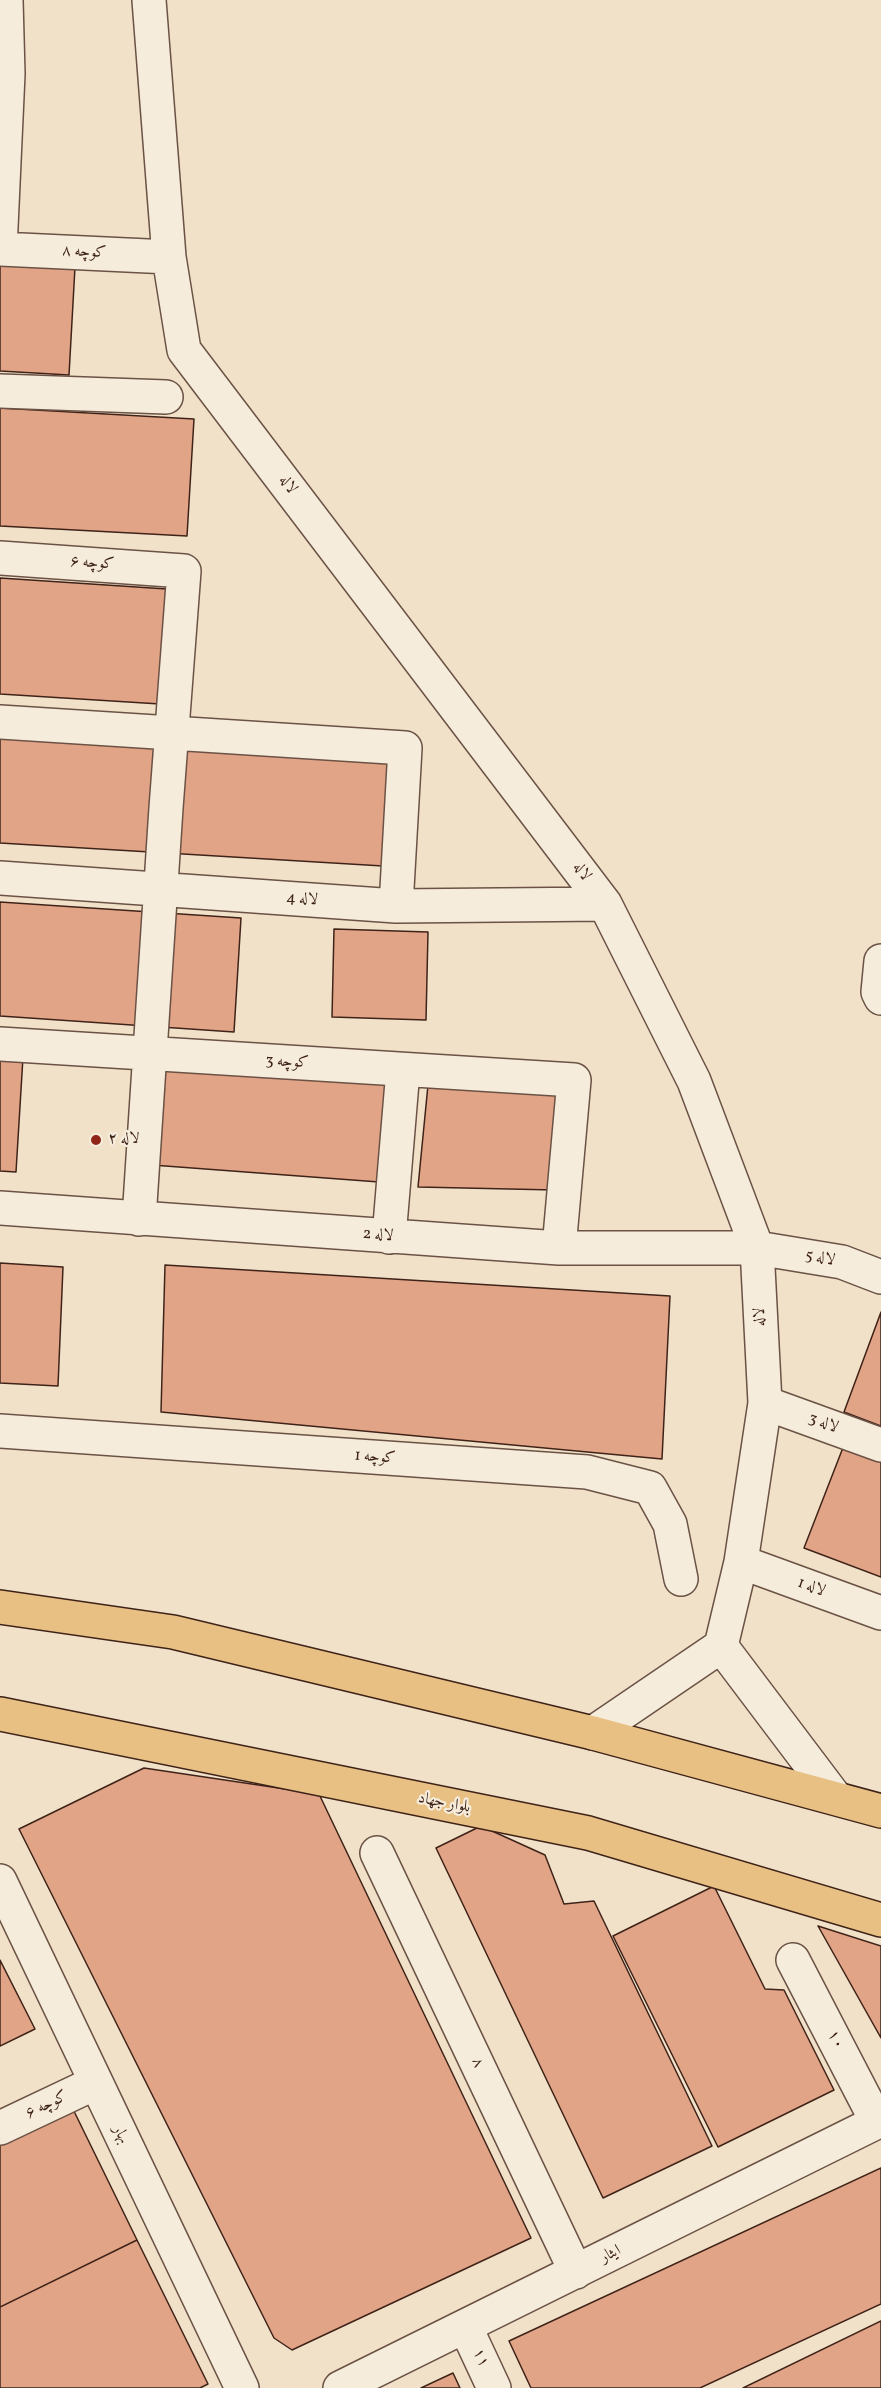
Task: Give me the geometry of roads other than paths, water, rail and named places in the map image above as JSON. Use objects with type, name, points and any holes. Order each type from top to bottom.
[{"type":"main road","points":[[0,1607],[173,1632],[593,1733],[881,1811]]},
{"type":"main road","name":"بلوار جهاد","points":[[0,1714],[588,1833],[881,1920]]},
{"type":"street","points":[[0,249],[6,0]]},
{"type":"street","name":"لاله","points":[[148,0],[169,257],[184,350],[605,904],[694,1081],[757,1248],[765,1403],[741,1562],[721,1646]]},
{"type":"street","name":"کوچه ۸","points":[[0,249],[169,257]]},
{"type":"street","points":[[0,391],[166,397]]},
{"type":"street","name":"کوچه ۶","points":[[0,558],[184,571],[172,731]]},
{"type":"street","points":[[0,722],[172,731],[405,748],[396,906]]},
{"type":"street","points":[[139,1219],[152,1055],[172,731]]},
{"type":"street","name":"لاله 4","points":[[0,878],[396,906],[605,904]]},
{"type":"street","points":[[881,960],[878,992],[881,998]]},
{"type":"street","name":"کوچه 3","points":[[0,1044],[574,1080],[559,1248]]},
{"type":"street","points":[[389,1237],[403,1070]]},
{"type":"street","name":"لاله 2","points":[[0,1208],[559,1248],[757,1248]]},
{"type":"street","name":"لاله 5","points":[[757,1248],[842,1262],[881,1277]]},
{"type":"street","name":"لاله 3","points":[[765,1403],[881,1444]]},
{"type":"street","name":"کوچه 1","points":[[0,1431],[587,1472],[650,1488],[670,1524],[681,1579]]},
{"type":"street","name":"لاله 1","points":[[741,1562],[881,1613]]},
{"type":"street","points":[[593,1733],[721,1646],[835,1797]]},
{"type":"street","name":"۸","points":[[377,1853],[576,2272]]},
{"type":"street","name":"بهار","points":[[0,1881],[242,2388]]},
{"type":"street","name":"۱۰","points":[[793,1960],[879,2120]]},
{"type":"street","name":"کوچه ۶","points":[[0,2128],[95,2083]]},
{"type":"street","name":"ایثار","points":[[340,2388],[466,2328],[879,2120]]},
{"type":"street","name":"۱۱","points":[[466,2328],[494,2388]]},
{"type":"place","name":"لاله ۲","points":[[96,1140]]}]
